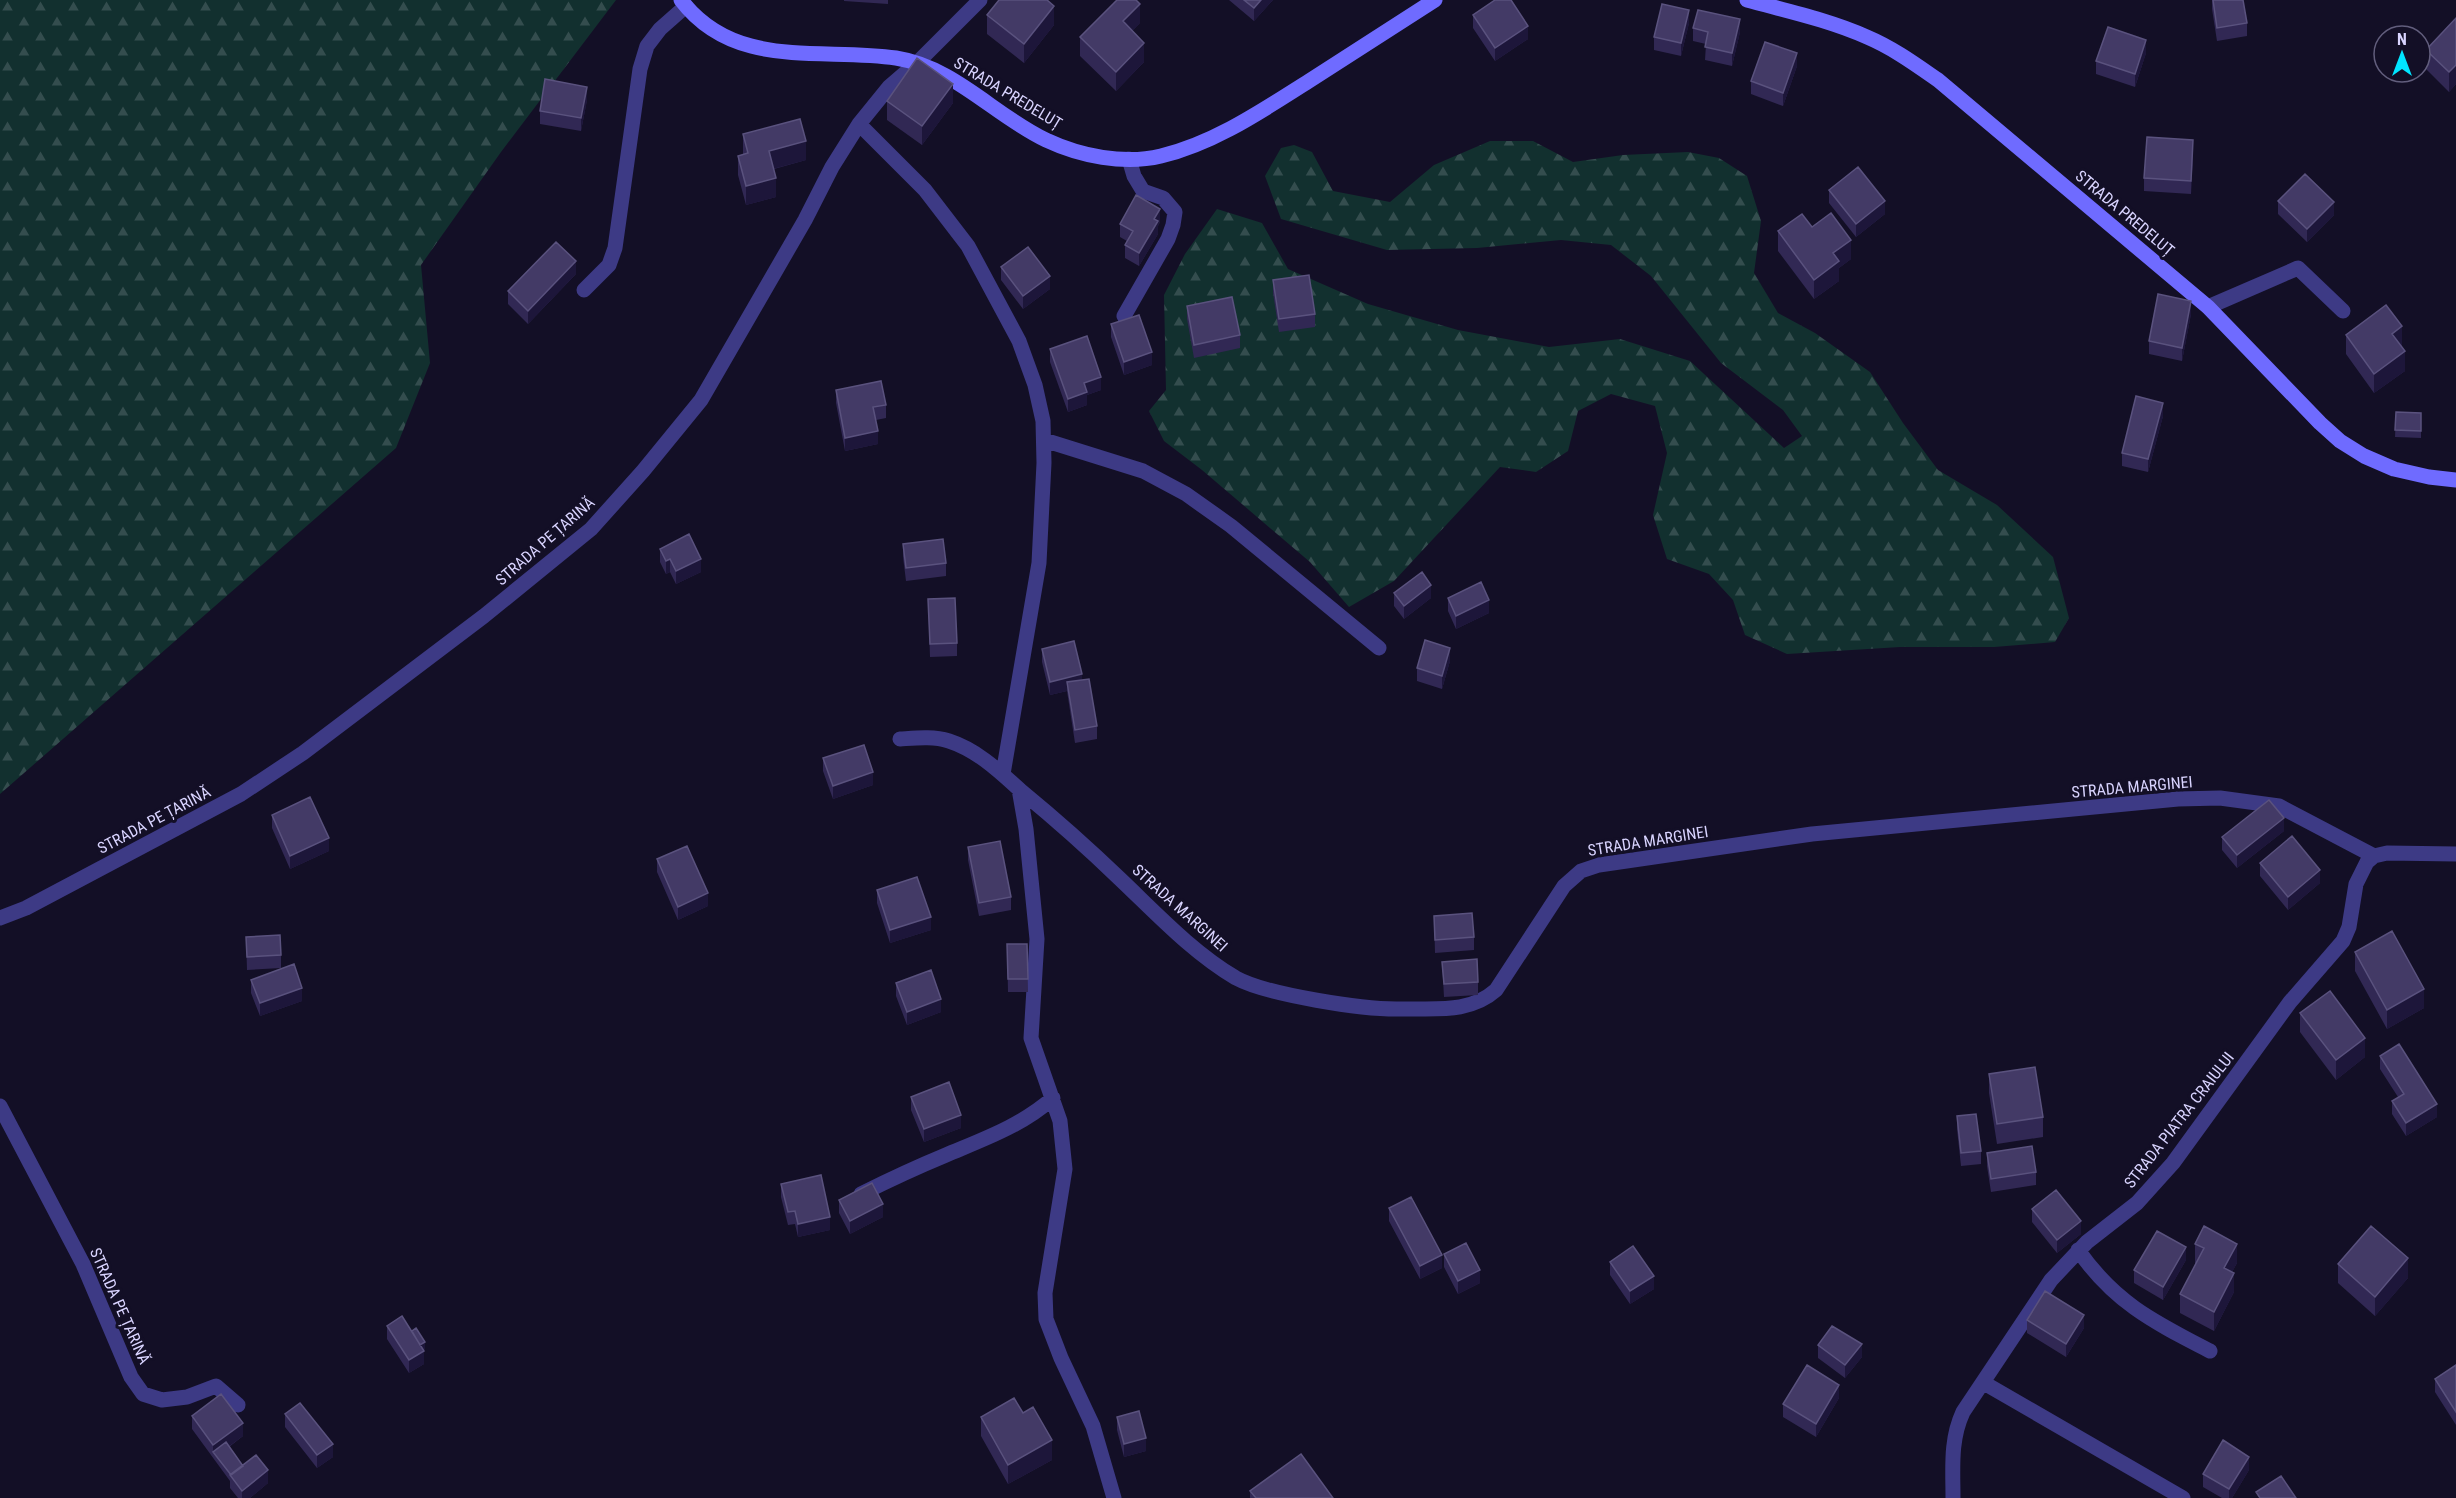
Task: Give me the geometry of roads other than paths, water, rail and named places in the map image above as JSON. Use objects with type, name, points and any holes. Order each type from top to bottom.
[{"type":"main road","name":"STRADA PREDELUȚ","points":[[684,3],[717,31],[738,42],[759,49],[789,54],[872,56],[918,62],[944,75],[1046,140],[1068,149],[1097,156],[1129,159],[1158,156],[1187,148],[1227,130],[1263,110],[1435,0]]},
{"type":"main road","name":"STRADA PREDELUȚ","points":[[1747,0],[1834,24],[1866,36],[1911,60],[1938,80],[2208,307],[2340,441],[2364,456],[2394,469],[2456,480]]},
{"type":"street","name":"STRADA PE ȚARINĂ","points":[[0,918],[26,908],[241,794],[270,775],[374,702],[529,581],[591,529],[643,471],[701,400],[805,220],[832,166],[859,124],[889,87],[918,62],[980,0]]},
{"type":"street","points":[[584,290],[609,265],[615,248],[633,112],[640,69],[647,46],[660,28],[684,3]]},
{"type":"street","points":[[859,124],[925,190],[968,246],[1019,341],[1035,385],[1043,421],[1039,562],[1003,774]]},
{"type":"street","points":[[1124,316],[1168,239],[1175,212],[1162,198],[1143,191],[1134,176],[1129,159]]},
{"type":"street","points":[[2208,307],[2298,268],[2343,311]]},
{"type":"street","points":[[1044,440],[1143,471],[1186,494],[1231,526],[1378,648]]},
{"type":"street","name":"STRADA MARGINEI","points":[[900,739],[929,737],[951,742],[978,755],[1068,829],[1203,956],[1239,979],[1277,992],[1382,1009],[1446,1010],[1472,1005],[1487,999],[1496,990],[1564,886],[1581,871],[1621,861],[1812,834],[2178,799],[2220,798],[2279,806],[2374,856]]},
{"type":"street","points":[[1019,789],[1026,829],[1037,939],[1031,1038],[1060,1121],[1065,1169],[1045,1293],[1046,1319],[1061,1358],[1079,1391],[1093,1426],[1114,1498]]},
{"type":"street","points":[[2374,856],[2394,852],[2456,854]]},
{"type":"street","name":"STRADA PIATRA CRAIULUI","points":[[1953,1498],[1953,1441],[1963,1412],[2051,1280],[2078,1250],[2137,1203],[2173,1162],[2290,1002],[2343,941],[2349,927],[2356,884],[2362,870],[2374,856]]},
{"type":"street","points":[[861,1194],[905,1172],[1015,1126],[1035,1114],[1053,1098]]},
{"type":"street","name":"STRADA PE ȚARINĂ","points":[[0,1106],[83,1264],[131,1377],[143,1394],[162,1400],[187,1397],[216,1386],[238,1405]]},
{"type":"street","points":[[2078,1250],[2106,1286],[2122,1299],[2151,1320],[2211,1351]]},
{"type":"street","points":[[1984,1383],[2182,1498]]}]
